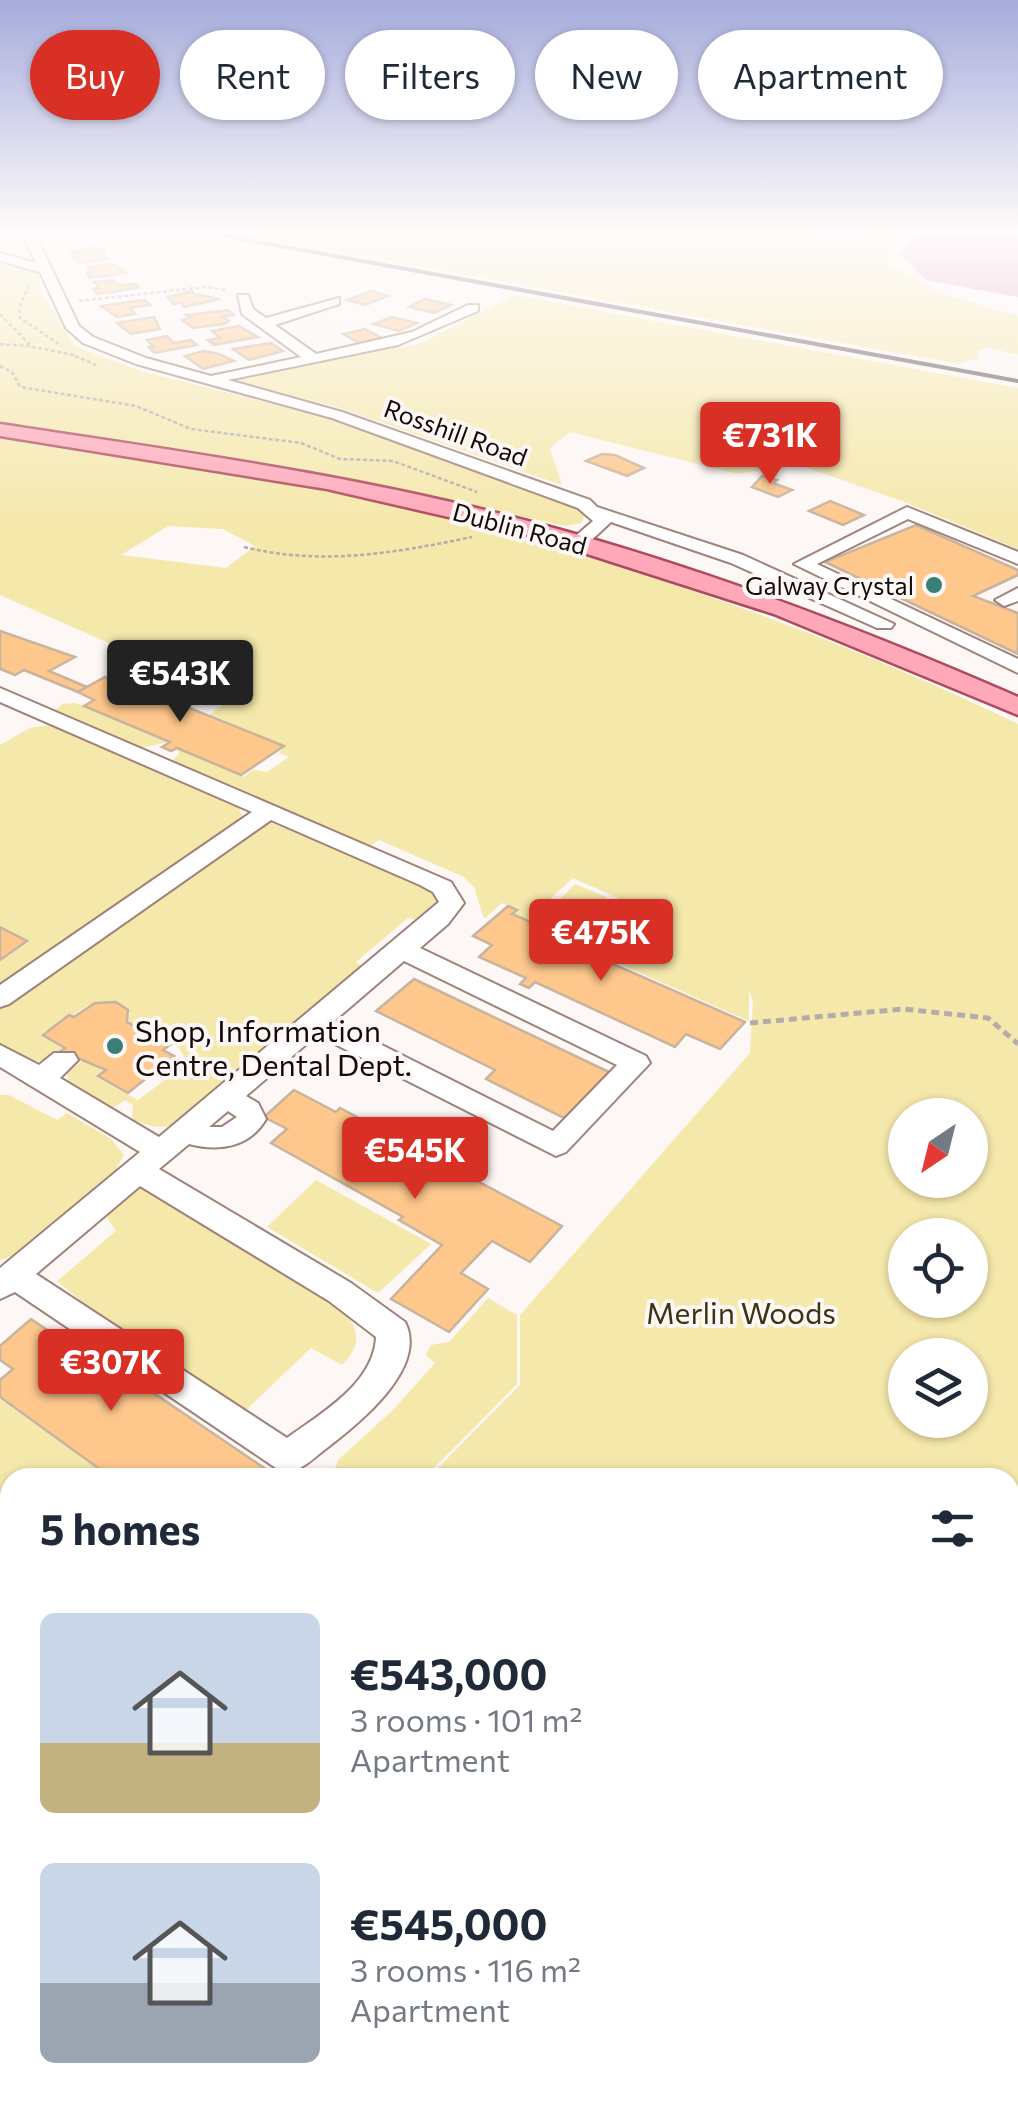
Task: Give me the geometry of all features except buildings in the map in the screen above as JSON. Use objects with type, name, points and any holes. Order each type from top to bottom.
[{"type":"main road","name":"Dublin Road","points":[[0,430],[376,492],[513,525],[738,593],[853,636],[1018,708]]},
{"type":"street","name":"Rosshill Road","points":[[76,330],[88,340],[141,361],[337,415],[751,565],[884,624]]},
{"type":"street","points":[[273,330],[311,357]]},
{"type":"street","points":[[210,380],[424,330]]},
{"type":"street","points":[[578,543],[603,521],[594,511]]},
{"type":"street","points":[[1018,559],[906,512],[803,564],[1018,667]]},
{"type":"street","points":[[0,694],[429,880],[450,896],[448,910],[227,1097],[248,1110],[252,1119],[246,1126],[219,1140],[184,1132],[150,1161],[7,1280],[288,1456],[360,1404],[396,1348],[393,1332],[150,1161],[40,1078],[0,1054]]},
{"type":"street","points":[[0,998],[268,812]]},
{"type":"street","points":[[316,1023],[556,1146],[636,1062],[402,950]]},
{"type":"street","points":[[40,1078],[64,1060]]},
{"type":"path","points":[[16,330],[32,347]]},
{"type":"path","points":[[39,330],[62,346]]},
{"type":"path","points":[[0,344],[74,355]]},
{"type":"path","points":[[0,366],[12,372],[20,387],[136,406],[192,429],[301,443],[340,459],[393,461],[492,498]]},
{"type":"path","points":[[244,547],[304,561],[334,560],[412,550],[513,525]]},
{"type":"path","points":[[750,1023],[903,1010],[988,1018],[1018,1044]]},
{"type":"green space","points":[[0,330],[65,330],[75,346],[141,371],[313,414],[542,492],[586,514],[581,523],[565,526],[353,479],[0,422]]},
{"type":"green space","points":[[445,330],[706,330],[1018,388],[1018,549],[902,501],[796,464],[738,474],[570,432],[550,448],[562,485],[337,407],[224,379],[419,344]]},
{"type":"green space","points":[[773,330],[1018,330],[1018,355],[986,347],[978,352],[979,358],[958,364]]},
{"type":"green space","name":"Merlin Woods","points":[[0,438],[334,493],[545,545],[785,624],[1018,724],[1018,1468],[438,1468],[520,1385],[520,1315],[750,1053],[753,1002],[749,990],[749,1021],[572,943],[618,898],[573,878],[527,920],[514,914],[518,910],[502,903],[484,919],[474,887],[464,877],[379,840],[368,847],[171,762],[179,754],[178,749],[243,777],[254,770],[267,772],[289,757],[279,753],[285,746],[209,715],[233,698],[0,595]],"holes":[[[168,526],[223,529],[255,546],[226,568],[121,555]]]},
{"type":"green space","points":[[74,703],[168,742],[141,748],[56,710],[62,704]]},
{"type":"green space","points":[[55,724],[237,804],[243,817],[0,987],[0,961],[29,941],[0,925],[0,745],[30,728]]},
{"type":"green space","points":[[269,822],[424,885],[435,892],[441,903],[426,922],[408,918],[356,962],[368,971],[173,1126],[155,1127],[132,1120],[133,1105],[125,1100],[112,1108],[68,1080],[68,1072],[84,1060],[104,1071],[97,1078],[138,1100],[188,1063],[177,1045],[129,1022],[130,1012],[118,1002],[91,1004],[41,1034],[62,1048],[47,1059],[24,1058],[0,1044],[0,1007],[240,838]]},
{"type":"green space","points":[[575,884],[608,898],[597,901],[603,908],[586,910],[593,916],[578,920],[584,924],[582,929],[570,934],[540,919]]},
{"type":"green space","points":[[0,1095],[9,1095],[57,1120],[67,1113],[111,1139],[124,1155],[115,1171],[12,1256],[0,1260]]},
{"type":"green space","points":[[316,1180],[431,1244],[378,1293],[267,1227]]},
{"type":"green space","points":[[147,1188],[342,1310],[353,1324],[356,1338],[353,1351],[342,1365],[311,1348],[246,1410],[230,1411],[83,1311],[85,1304],[57,1281],[116,1231],[107,1217],[132,1190]]},
{"type":"green space","points":[[488,1298],[517,1315],[517,1384],[434,1468],[336,1468],[338,1460],[393,1410],[435,1363],[426,1355],[431,1345],[449,1342]]},
{"type":"green space","points":[[0,1399],[97,1468],[0,1468]]},
{"type":"railway","points":[[741,330],[1018,381]]},
{"type":"place","name":"Galway Crystal","points":[[934,585]]},
{"type":"place","name":"Shop, Information Centre, Dental Dept.","points":[[115,1046]]}]
